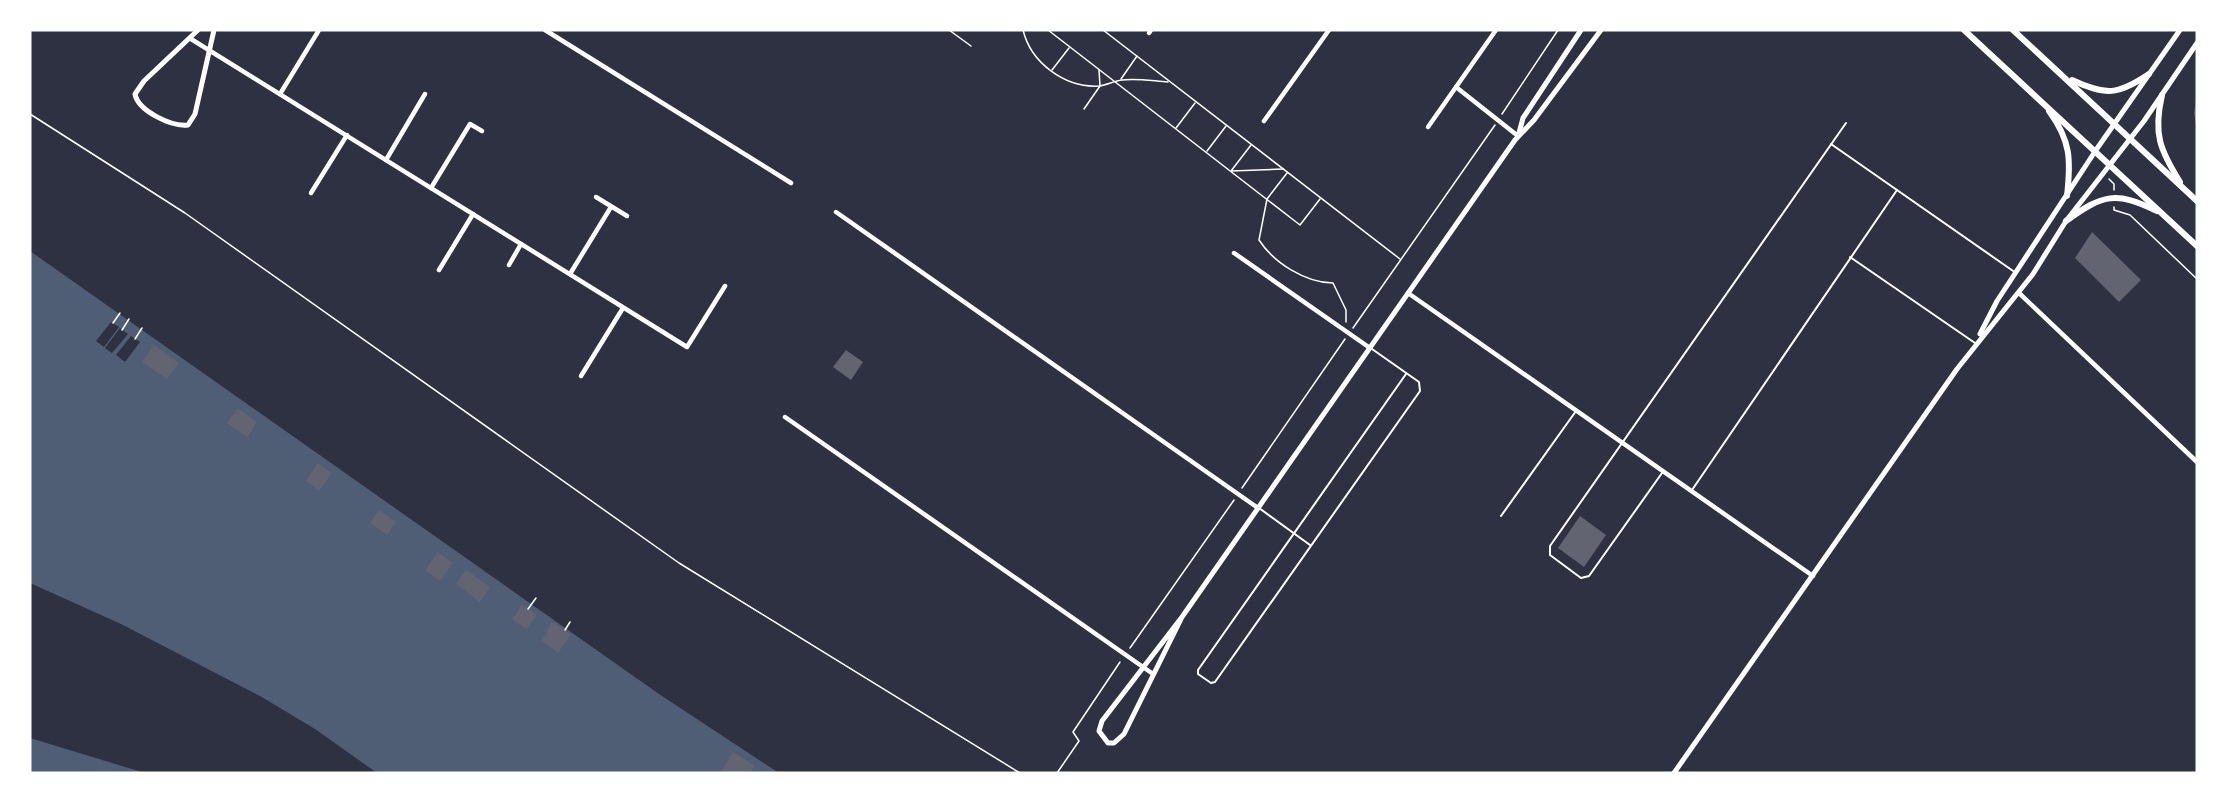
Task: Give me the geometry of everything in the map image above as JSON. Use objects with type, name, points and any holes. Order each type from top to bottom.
[{"type":"main road","points":[[1964,30],[2197,246]]},
{"type":"main road","points":[[2013,30],[2115,122],[2197,201]]},
{"type":"main road","points":[[2063,74],[2089,87],[2110,92],[2133,85],[2149,74]]},
{"type":"main road","points":[[2162,95],[2157,128],[2159,141],[2167,160],[2185,190]]},
{"type":"main road","points":[[2042,101],[2055,118],[2069,149],[2067,196]]},
{"type":"main road","points":[[2066,221],[2091,204],[2114,196],[2135,200],[2164,214]]},
{"type":"street","points":[[198,30],[137,90],[136,99],[144,108],[180,126],[192,122],[214,30]]},
{"type":"street","points":[[280,94],[319,30]]},
{"type":"street","points":[[545,30],[791,183]]},
{"type":"street","points":[[1264,121],[1329,30]]},
{"type":"street","points":[[1428,127],[1496,30]]},
{"type":"street","points":[[1518,136],[1523,118],[1581,30]]},
{"type":"street","points":[[1182,617],[1124,734],[1114,743],[1108,744],[1099,731],[1102,721],[1142,666],[1182,617],[1518,136],[1534,120],[1601,30]]},
{"type":"street","points":[[1975,344],[1997,301],[2096,150],[2180,30]]},
{"type":"street","points":[[191,39],[687,347],[725,286]]},
{"type":"street","points":[[1674,773],[1975,344],[2019,293],[2066,221],[2131,139],[2197,43]]},
{"type":"street","points":[[1456,87],[1518,136]]},
{"type":"street","points":[[386,160],[425,94]]},
{"type":"street","points":[[431,188],[470,124],[482,131]]},
{"type":"street","points":[[311,193],[347,135]]},
{"type":"street","points":[[596,197],[627,216]]},
{"type":"street","points":[[570,274],[611,207]]},
{"type":"street","points":[[836,212],[1258,508]]},
{"type":"street","points":[[439,270],[473,214]]},
{"type":"street","points":[[509,265],[521,244]]},
{"type":"street","points":[[1234,253],[1370,348]]},
{"type":"street","points":[[1408,293],[1813,576]]},
{"type":"street","points":[[2019,293],[2197,462]]},
{"type":"street","points":[[581,376],[623,308]]},
{"type":"street","points":[[785,417],[1153,674]]},
{"type":"lane","points":[[1664,472],[1590,574],[1581,578],[1552,557],[1549,549],[1846,123]]},
{"type":"lane","points":[[1832,144],[2016,273]]},
{"type":"lane","points":[[1692,491],[1897,190]]},
{"type":"lane","points":[[1850,257],[1975,344]]},
{"type":"lane","points":[[1370,348],[1420,384],[1420,391],[1215,682],[1209,682],[1198,674],[1198,670],[1406,374]]},
{"type":"lane","points":[[1501,516],[1577,410]]},
{"type":"lane","points":[[1258,508],[1310,545]]},
{"type":"path","points":[[949,30],[971,46]]},
{"type":"path","points":[[1023,30],[1037,58],[1052,71],[1077,83],[1100,86],[1116,82],[1120,80],[1137,56]]},
{"type":"path","points":[[1048,30],[1300,225],[1321,198]]},
{"type":"path","points":[[1103,30],[1401,260]]},
{"type":"path","points":[[1353,328],[1558,30]]},
{"type":"path","points":[[1052,71],[1070,47]]},
{"type":"path","points":[[1084,109],[1100,86],[1099,69]]},
{"type":"path","points":[[1120,80],[1168,82]]},
{"type":"path","points":[[1175,129],[1196,102]]},
{"type":"path","points":[[30,114],[185,213],[672,558],[1020,773]]},
{"type":"path","points":[[1206,152],[1227,126]]},
{"type":"path","points":[[1231,171],[1251,145]]},
{"type":"path","points":[[1231,171],[1283,169]]},
{"type":"path","points":[[1288,172],[1267,199],[1259,240],[1271,254],[1306,279],[1333,284],[1346,310],[1346,331]]},
{"type":"path","points":[[2114,196],[2114,210],[2130,215],[2197,279]]},
{"type":"path","points":[[113,323],[120,313]]},
{"type":"path","points":[[122,330],[129,319]]},
{"type":"path","points":[[135,339],[142,328]]},
{"type":"path","points":[[1057,773],[1079,741],[1073,732],[1346,339]]},
{"type":"path","points":[[528,609],[536,598]]},
{"type":"path","points":[[565,630],[570,622]]},
{"type":"water","points":[[30,251],[659,694],[779,773],[377,773],[315,729],[260,696],[121,624],[30,583]]},
{"type":"water","points":[[30,738],[145,773],[30,773]]},
{"type":"pier","points":[[111,322],[119,327],[104,347],[96,341]]},
{"type":"pier","points":[[120,328],[128,334],[112,353],[105,348]]},
{"type":"pier","points":[[131,336],[140,342],[125,362],[116,355]]},
{"type":"building","points":[[2197,101],[2196,124],[2194,113]]},
{"type":"building","points":[[2092,232],[2141,280],[2119,302],[2075,258]]},
{"type":"building","points":[[154,345],[179,363],[167,379],[142,362]]},
{"type":"building","points":[[846,350],[863,362],[851,380],[833,367]]},
{"type":"building","points":[[238,408],[257,422],[247,437],[227,423]]},
{"type":"building","points":[[318,463],[332,473],[319,491],[306,481]]},
{"type":"building","points":[[379,510],[396,522],[387,535],[370,523]]},
{"type":"building","points":[[1580,516],[1606,535],[1584,567],[1558,548]]},
{"type":"building","points":[[438,552],[453,563],[440,581],[425,570]]},
{"type":"building","points":[[466,570],[490,587],[480,602],[456,584]]},
{"type":"building","points":[[522,604],[537,615],[526,629],[512,619]]},
{"type":"building","points":[[552,621],[571,635],[558,653],[542,641]]},
{"type":"building","points":[[733,752],[755,766],[750,773],[720,773]]}]
